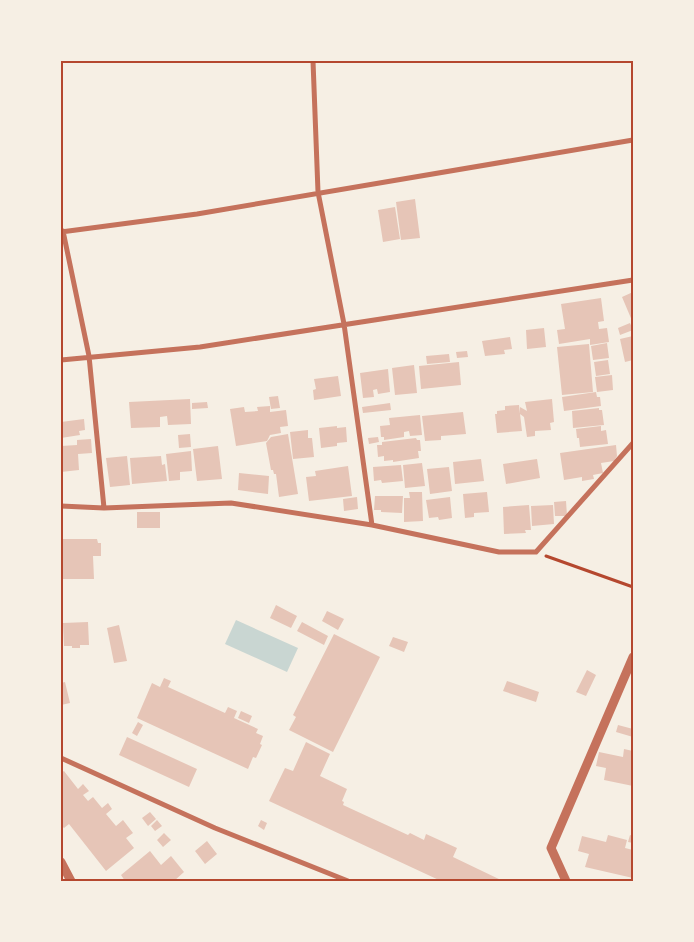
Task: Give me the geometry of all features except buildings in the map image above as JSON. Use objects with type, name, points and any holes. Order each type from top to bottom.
[{"type":"street","points":[[313,61],[318,192],[344,324],[372,525]]},
{"type":"street","points":[[104,508],[89,356],[62,232],[197,214],[633,140]]},
{"type":"street","points":[[61,360],[200,347],[633,280]]},
{"type":"street","points":[[61,506],[104,508],[231,503],[372,525],[499,552],[536,552],[633,443]]},
{"type":"street","points":[[563,880],[551,848],[633,657]]},
{"type":"street","points":[[61,758],[215,828],[348,881]]},
{"type":"street","points":[[61,862],[71,881]]},
{"type":"path","points":[[536,552],[633,587]]},
{"type":"shaded area","points":[[236,620],[298,648],[287,672],[225,644]]}]
